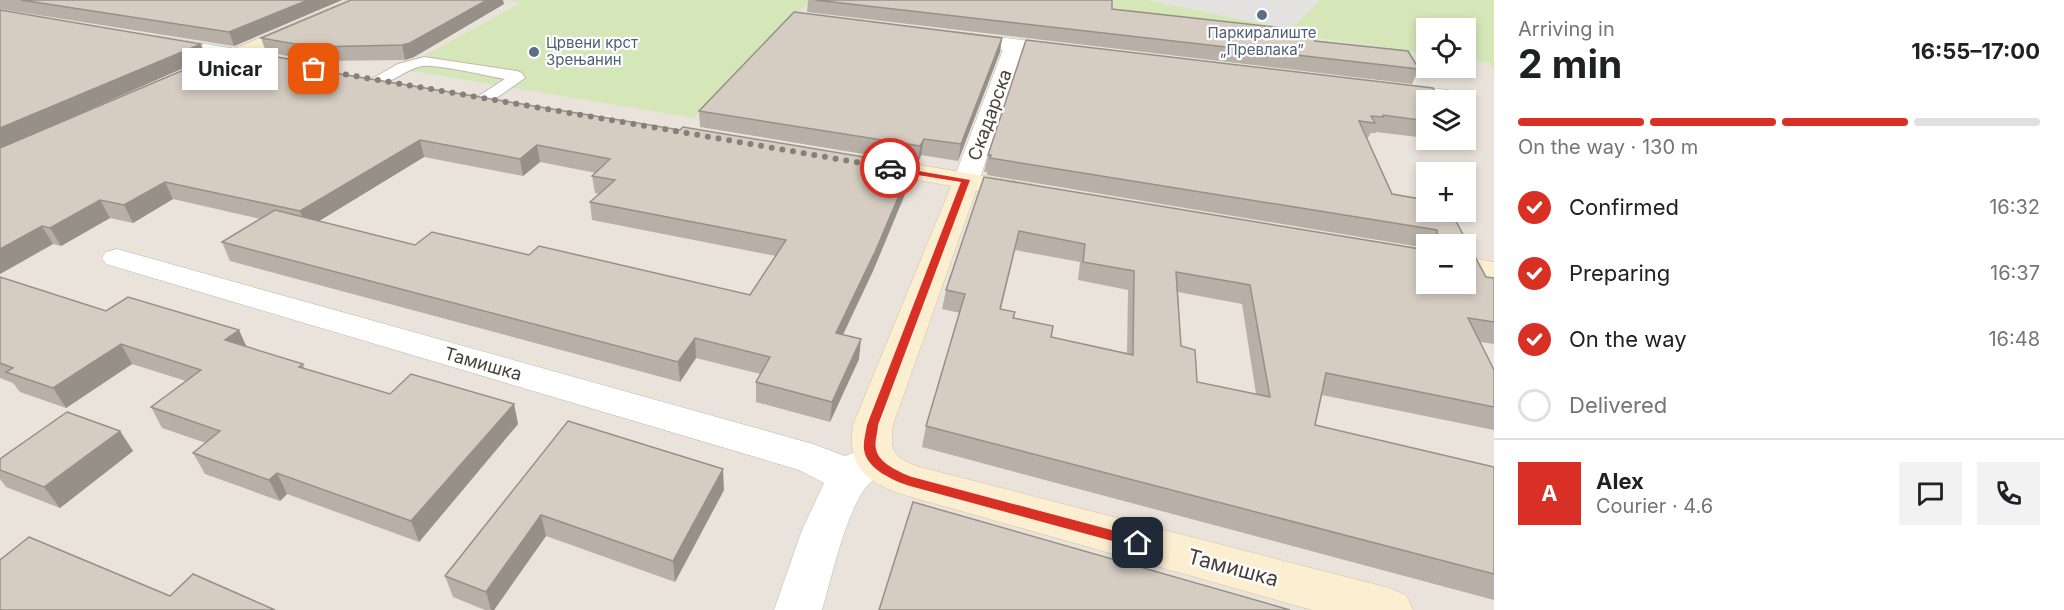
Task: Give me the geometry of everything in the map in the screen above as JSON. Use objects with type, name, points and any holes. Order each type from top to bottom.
[{"type":"street","points":[[204,69],[363,0]]},
{"type":"street","points":[[932,35],[1086,54]]},
{"type":"street","points":[[137,39],[273,62]]},
{"type":"street","name":"Скадарска","points":[[861,468],[870,449],[873,425],[1015,45]]},
{"type":"street","points":[[353,76],[408,87]]},
{"type":"street","points":[[1371,88],[1416,93]]},
{"type":"street","points":[[473,98],[518,106]]},
{"type":"street","points":[[840,160],[1056,196]]},
{"type":"street","name":"Тамишка","points":[[117,258],[813,459],[894,476],[1389,610]]},
{"type":"street","points":[[1476,268],[1494,271]]},
{"type":"street","points":[[798,610],[837,497],[861,468]]},
{"type":"lane","points":[[376,81],[403,67],[424,61],[517,76],[473,98]]},
{"type":"shaded area","points":[[0,0],[1073,0],[1162,16],[1416,53],[1416,78],[1476,78],[1476,61],[1491,63],[1494,72],[1494,610],[0,610]]},
{"type":"shaded area","name":"Паркиралиште „Превлака”","points":[[1149,0],[1319,0],[1290,29]]},
{"type":"green space","points":[[505,0],[811,0],[694,118],[400,69],[521,3]]},
{"type":"green space","points":[[1073,0],[1149,0],[1290,29],[1319,0],[1494,0],[1494,72],[1490,63],[1476,61],[1476,18],[1416,18],[1416,53],[1162,16]]},
{"type":"building","points":[[21,0],[308,0],[229,32]]},
{"type":"building","points":[[351,0],[487,0],[410,43],[402,45],[312,47],[261,38]]},
{"type":"building","points":[[815,0],[1112,0],[1112,9],[1311,31],[1315,41],[1408,51],[1416,64],[1416,69]]},
{"type":"building","points":[[0,10],[201,44],[0,128]]},
{"type":"building","points":[[794,12],[1002,38],[961,144],[924,139],[920,146],[699,111]]},
{"type":"building","points":[[1026,40],[1433,88],[1434,90],[1416,90],[1416,120],[1383,115],[1383,117],[1371,116],[1375,123],[1359,121],[1392,194],[1416,198],[1416,222],[1456,222],[1463,234],[1437,234],[1437,230],[990,158],[991,155],[988,155]]},
{"type":"building","points":[[233,49],[310,63],[310,69],[680,130],[683,127],[912,165],[875,252],[836,333],[861,339],[832,402],[756,382],[770,357],[695,338],[678,362],[222,242],[275,210],[415,245],[432,232],[529,255],[539,246],[750,295],[786,240],[590,202],[615,180],[592,176],[610,159],[537,145],[520,159],[420,140],[300,211],[165,182],[124,205],[100,200],[50,228],[42,226],[0,249],[0,148]]},
{"type":"building","points":[[984,177],[1416,248],[1416,294],[1476,294],[1476,258],[1486,277],[1494,278],[1494,322],[1468,318],[1494,370],[1494,407],[1326,373],[1315,425],[1494,467],[1494,574],[926,426],[965,294],[946,290]],"holes":[[[1019,231],[1085,244],[1083,262],[1134,271],[1133,355],[1051,337],[1053,326],[1013,318],[1015,312],[1000,309]],[[1176,272],[1250,285],[1270,397],[1197,382],[1195,350],[1181,346]]]},
{"type":"building","points":[[0,277],[106,311],[128,297],[239,330],[225,340],[303,364],[299,367],[390,394],[411,374],[514,404],[411,521],[277,473],[269,480],[193,453],[220,431],[151,407],[201,370],[121,344],[53,388],[6,372],[13,368],[0,363]]},
{"type":"building","points":[[67,412],[120,431],[44,487],[0,470],[0,459]]},
{"type":"building","points":[[568,421],[723,469],[673,561],[541,515],[486,592],[445,576]]},
{"type":"building","points":[[913,502],[1290,610],[879,610]]},
{"type":"building","points":[[29,537],[170,596],[193,574],[275,610],[0,610],[0,560]]},
{"type":"way so far","points":[[314,69],[483,100],[890,168]]},
{"type":"place","name":"Паркиралиште „Превлака”","points":[[1262,15]]},
{"type":"place","name":"Црвени крст Зрењанин","points":[[534,52]]},
{"type":"place","name":"Unicar","points":[[314,69]]},
{"type":"route","points":[[890,168],[966,180],[873,425],[870,449],[875,459],[894,476],[1138,543]]}]
